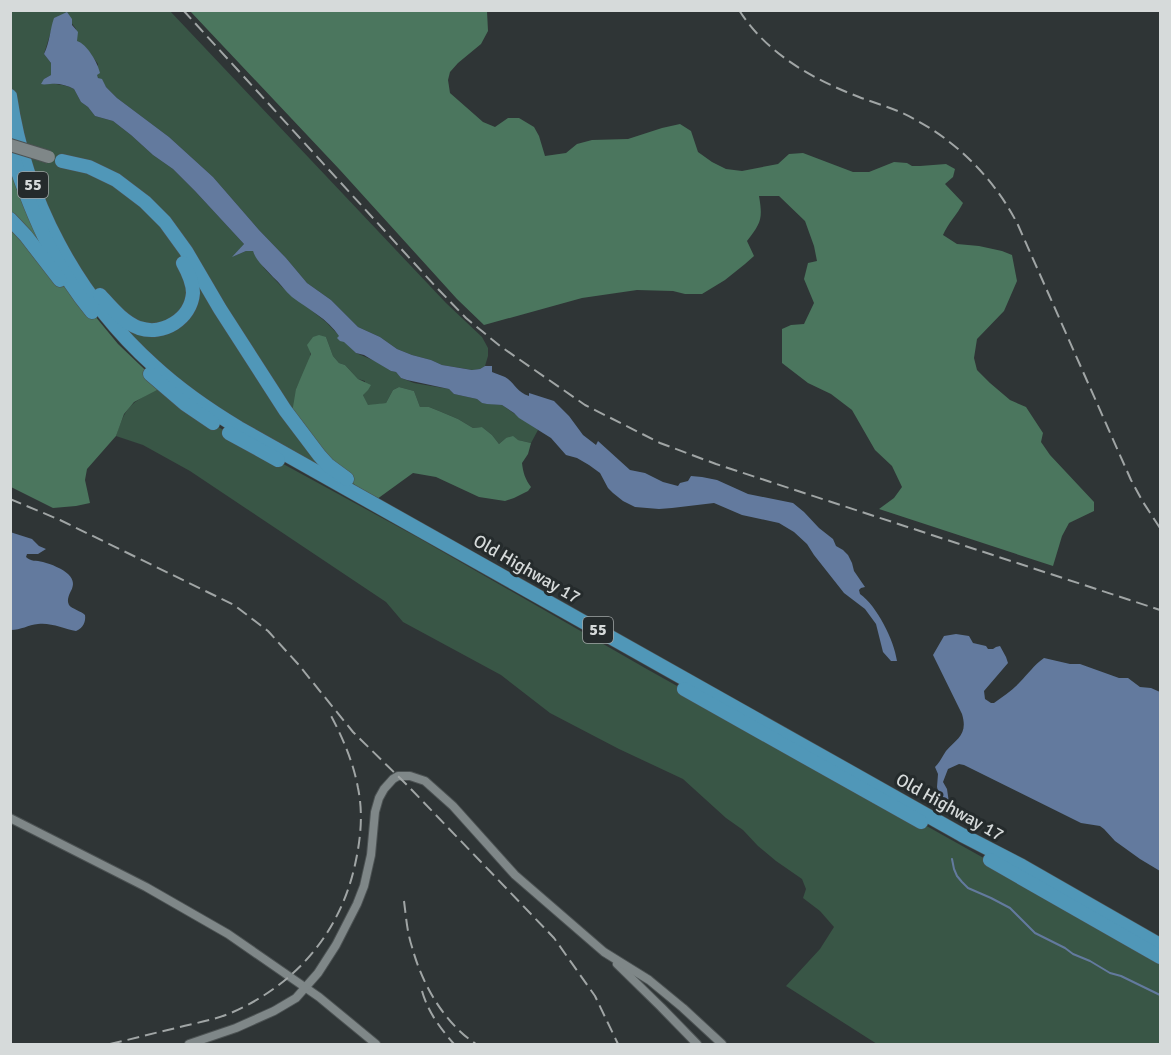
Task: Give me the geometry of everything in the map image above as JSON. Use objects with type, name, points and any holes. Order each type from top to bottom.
[{"type":"main road","name":"Old Highway 17","points":[[10,96],[24,160],[36,196],[72,268],[117,328],[154,367],[213,412],[1161,945]]},
{"type":"main road","name":"Old Highway 17","points":[[10,146],[19,176],[41,231],[63,271],[89,309],[118,343],[185,404],[228,432],[381,516],[635,662],[1161,957]]},
{"type":"main road","points":[[10,146],[49,157]]},
{"type":"main road","points":[[72,268],[89,281],[118,314],[140,328],[155,330],[176,324],[191,301],[193,284],[185,266],[155,225],[112,187],[62,161],[89,167],[116,180],[145,202],[165,222],[186,251],[220,309],[297,427],[327,465],[354,484],[370,501]]},
{"type":"main road","points":[[10,219],[26,236],[76,301],[89,309]]},
{"type":"street","points":[[189,1044],[236,1028],[296,998],[325,962],[336,945],[364,886],[379,798],[384,789],[398,776],[410,776],[425,781],[453,806],[515,875],[604,952],[697,1044]]},
{"type":"street","points":[[10,818],[183,907],[305,987],[376,1044]]},
{"type":"street","points":[[604,952],[649,980],[722,1044]]},
{"type":"green space","points":[[79,10],[83,12],[85,10],[170,11],[446,303],[482,337],[488,348],[485,366],[473,370],[442,365],[397,349],[380,337],[358,327],[331,300],[307,283],[213,177],[169,137],[106,87],[96,75],[98,64],[87,49],[76,41],[76,29],[71,22],[55,18],[44,54],[51,63],[51,75],[44,79],[74,89],[81,102],[95,116],[113,121],[173,169],[244,244],[234,256],[253,251],[264,268],[282,287],[326,322],[356,353],[414,383],[449,389],[454,394],[477,399],[482,403],[502,405],[538,430],[531,443],[506,438],[499,444],[482,427],[473,428],[429,407],[420,407],[414,391],[399,387],[393,390],[386,403],[368,406],[363,395],[365,381],[358,379],[345,365],[339,363],[333,356],[326,337],[310,349],[308,364],[296,389],[339,475],[354,484],[368,499],[213,412],[117,328],[45,216],[11,93],[10,11]]},
{"type":"green space","points":[[190,11],[487,11],[488,31],[481,44],[450,72],[448,80],[450,93],[483,122],[495,127],[508,118],[519,118],[534,127],[545,156],[566,153],[577,144],[592,140],[628,139],[680,124],[691,131],[698,152],[726,169],[742,171],[778,164],[789,154],[803,153],[853,172],[869,172],[894,162],[907,163],[912,166],[946,164],[955,169],[953,177],[945,184],[963,203],[943,235],[957,244],[979,246],[1012,255],[1017,281],[1004,311],[977,339],[974,358],[977,370],[1010,400],[1026,407],[1043,433],[1041,442],[1050,455],[1094,502],[1094,511],[1069,523],[1062,536],[1053,566],[879,509],[894,498],[902,487],[892,466],[875,450],[852,410],[831,394],[808,383],[782,363],[782,329],[791,325],[804,324],[814,303],[804,279],[808,263],[817,261],[805,221],[779,196],[759,196],[760,220],[747,241],[754,256],[725,280],[702,294],[637,290],[582,298],[484,325],[457,299],[340,170]]},
{"type":"green space","points":[[10,150],[90,310],[118,344],[163,387],[134,402],[124,414],[116,436],[87,469],[85,480],[90,503],[76,506],[53,508],[11,487]]},
{"type":"green space","points":[[319,335],[326,337],[333,356],[339,363],[345,365],[358,379],[371,385],[363,395],[368,405],[386,403],[393,390],[399,387],[414,391],[420,407],[429,407],[473,428],[482,427],[499,444],[513,436],[518,440],[531,443],[522,463],[531,487],[528,491],[505,501],[479,497],[436,477],[413,473],[373,502],[368,499],[354,484],[339,475],[293,423],[296,389],[311,354],[307,345],[313,337]]},
{"type":"green space","points":[[163,387],[210,422],[252,447],[417,537],[645,668],[1160,957],[1160,1044],[877,1044],[786,986],[820,949],[834,927],[820,911],[803,898],[806,889],[802,879],[758,846],[743,830],[726,818],[683,779],[550,713],[501,675],[403,622],[386,602],[190,471],[143,445],[116,436],[132,404]]},
{"type":"water","points":[[67,12],[72,19],[72,25],[78,32],[77,41],[92,54],[100,73],[97,75],[98,78],[102,79],[106,87],[169,137],[213,177],[307,283],[331,300],[358,327],[380,337],[397,349],[442,365],[472,370],[492,366],[492,372],[505,377],[525,394],[529,396],[529,393],[554,401],[583,435],[596,445],[598,441],[630,470],[645,473],[678,486],[688,481],[691,476],[717,480],[748,494],[793,503],[848,555],[854,571],[865,587],[859,590],[860,594],[873,607],[884,624],[897,661],[891,661],[883,652],[876,624],[865,609],[844,593],[807,544],[794,532],[779,523],[742,515],[714,503],[659,509],[635,507],[613,493],[600,473],[577,458],[566,455],[551,438],[502,405],[482,403],[477,399],[454,394],[449,389],[401,378],[396,372],[356,353],[340,341],[337,338],[339,336],[329,324],[287,292],[259,262],[253,251],[246,251],[232,257],[244,244],[173,169],[113,121],[95,116],[81,102],[74,89],[59,84],[41,84],[51,75],[51,63],[44,54],[54,18]]},
{"type":"water","points":[[10,532],[32,539],[46,549],[38,554],[27,554],[28,559],[57,567],[72,579],[69,605],[85,615],[84,624],[78,630],[43,624],[11,630]]},
{"type":"water","points":[[956,634],[969,636],[973,643],[986,646],[988,649],[1000,646],[1006,657],[1008,663],[984,691],[985,699],[991,703],[1014,688],[1044,658],[1080,664],[1119,678],[1128,678],[1140,687],[1160,692],[1160,871],[1115,841],[1100,826],[1081,823],[964,765],[959,764],[948,769],[943,782],[947,789],[949,803],[941,804],[937,787],[938,774],[935,767],[961,735],[964,721],[933,655],[944,636]]},
{"type":"waterway","points":[[952,859],[957,876],[968,888],[1010,908],[1035,933],[1110,973],[1160,995]]},
{"type":"railway","points":[[183,10],[466,318],[500,346],[585,405],[660,443],[716,464],[1160,610]]},
{"type":"railway","points":[[739,10],[763,39],[792,63],[824,82],[901,112],[930,128],[960,151],[987,178],[1018,225],[1131,480],[1160,528]]},
{"type":"railway","points":[[10,499],[60,520],[234,605],[268,631],[353,732],[554,938],[595,996],[618,1044]]},
{"type":"railway","points":[[110,1044],[233,1012],[278,986],[297,970],[328,931],[349,885],[358,851],[361,815],[360,797],[353,768],[343,739],[329,712]]},
{"type":"railway","points":[[404,901],[410,941],[428,988],[444,1014],[476,1044]]},
{"type":"railway","points":[[422,991],[435,1019],[454,1044]]}]
